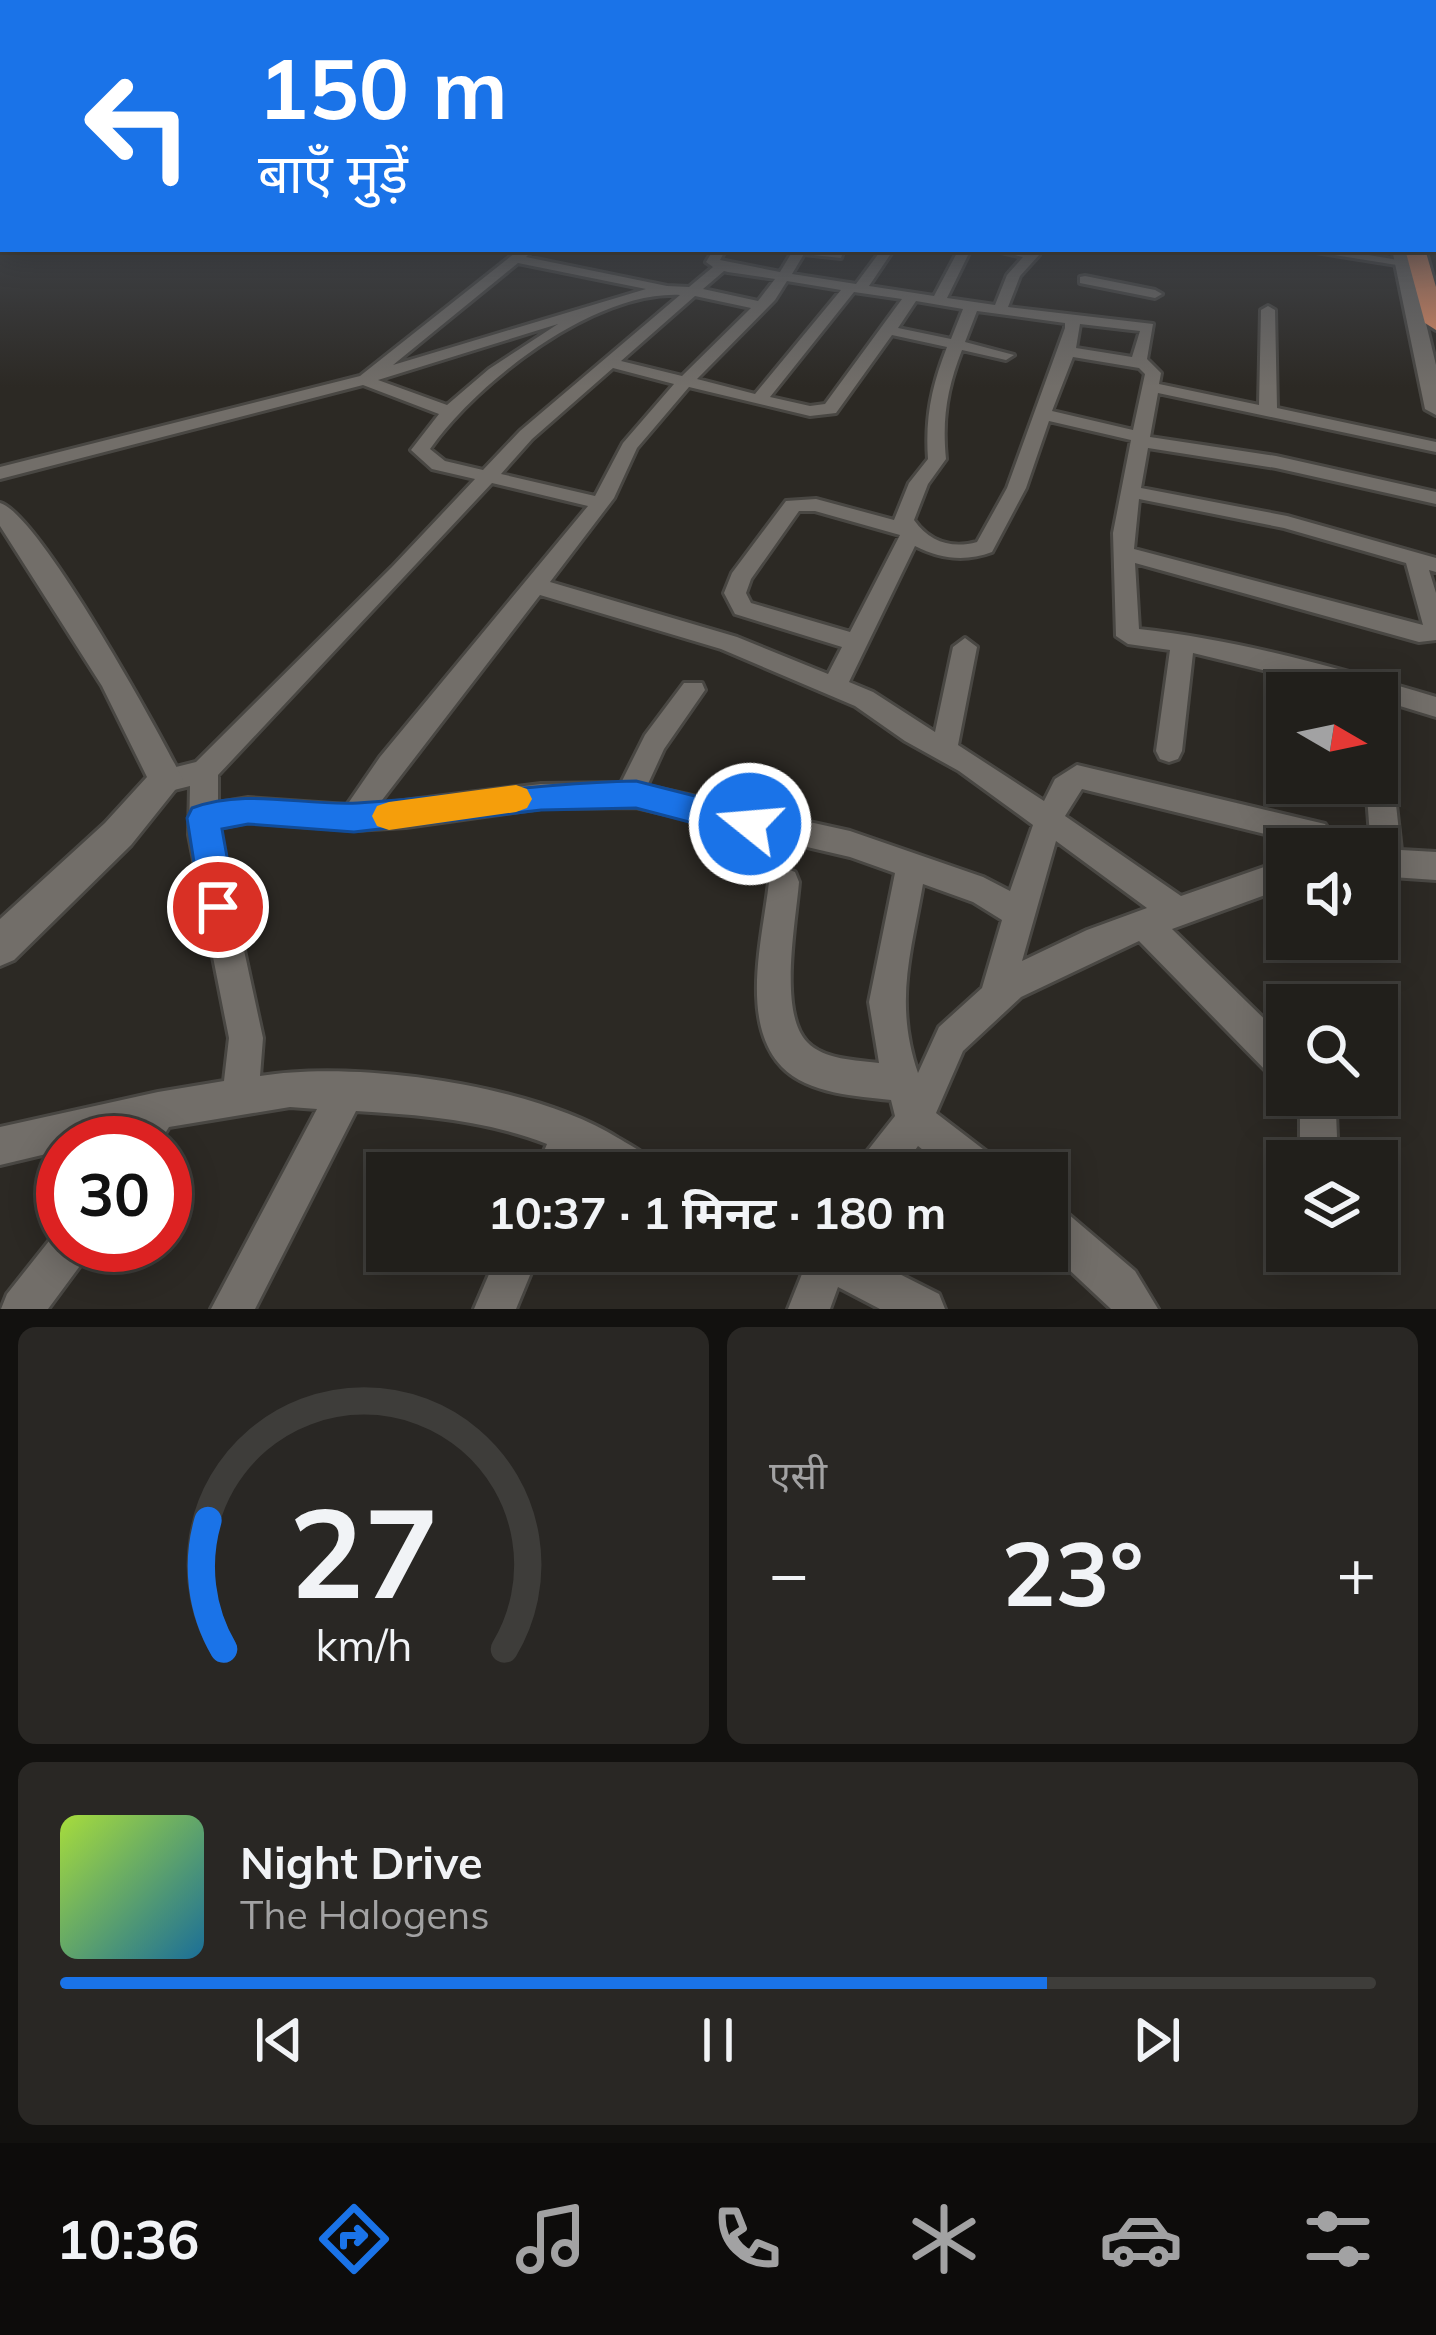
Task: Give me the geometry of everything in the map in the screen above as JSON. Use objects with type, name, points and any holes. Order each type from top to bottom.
[{"type":"highway","points":[[1411,265],[1436,323]]},
{"type":"street","points":[[366,379],[508,265]]},
{"type":"street","points":[[567,265],[760,306]]},
{"type":"street","points":[[0,946],[166,780],[204,771],[526,435],[691,292],[715,265]]},
{"type":"street","points":[[745,265],[785,277],[1148,327],[1139,346],[1142,364]]},
{"type":"street","points":[[354,818],[600,503],[629,447],[760,306],[791,265]]},
{"type":"street","points":[[759,400],[874,265]]},
{"type":"street","points":[[940,298],[957,265]]},
{"type":"street","points":[[1000,309],[1014,275],[1023,265]]},
{"type":"street","points":[[1408,265],[1436,410]]},
{"type":"street","points":[[858,644],[742,608],[736,592],[740,578],[793,505],[816,506],[908,532],[965,554],[985,547],[1022,485],[1074,336],[1090,273],[1155,293]]},
{"type":"street","points":[[0,473],[366,379],[606,304],[667,290]]},
{"type":"street","points":[[611,363],[810,411],[830,409],[910,294]]},
{"type":"street","points":[[600,503],[439,465],[420,450],[485,380],[606,304]]},
{"type":"street","points":[[835,685],[908,532],[906,508],[937,459],[934,426],[940,385],[973,304]]},
{"type":"street","points":[[1268,310],[1268,412]]},
{"type":"street","points":[[888,330],[1006,355]]},
{"type":"street","points":[[1066,350],[1142,364],[1153,373],[1129,491],[1123,553],[1128,636],[1184,641],[1318,672]]},
{"type":"street","points":[[366,379],[376,387],[451,412]]},
{"type":"street","points":[[1152,387],[1436,447]]},
{"type":"street","points":[[1043,414],[1140,439],[1276,462],[1436,498]]},
{"type":"street","points":[[1123,553],[1419,634],[1436,632],[1420,589],[1426,562],[1287,522],[1129,491]]},
{"type":"street","points":[[0,511],[16,528],[116,681],[166,780]]},
{"type":"street","points":[[534,585],[729,643],[835,685],[969,763],[1179,913]]},
{"type":"street","points":[[1169,751],[1184,641]]},
{"type":"street","points":[[944,750],[965,646]]},
{"type":"street","points":[[629,795],[654,743],[693,690]]},
{"type":"street","points":[[1398,697],[1436,707]]},
{"type":"street","points":[[204,771],[203,818],[246,1038],[240,1097]]},
{"type":"street","points":[[996,997],[1046,821],[1068,780],[1090,776],[1295,828]]},
{"type":"street","points":[[203,818],[248,810],[354,818],[541,796],[629,795],[710,810],[750,824],[803,830],[983,891],[1022,916]]},
{"type":"street","points":[[1398,863],[1436,866]]},
{"type":"street","points":[[910,868],[886,1002],[891,1045],[914,1120],[955,1152]]},
{"type":"street","points":[[890,1152],[914,1120],[951,1039],[1009,985],[1098,941],[1266,881]]},
{"type":"street","points":[[784,882],[775,1007],[780,1033],[796,1056],[824,1070],[903,1084]]},
{"type":"street","points":[[1145,925],[1266,1045]]},
{"type":"street","points":[[0,1146],[158,1110],[290,1089],[431,1097],[512,1112],[571,1134],[602,1152]]},
{"type":"street","points":[[232,1309],[346,1092]]},
{"type":"street","points":[[154,1116],[158,1110]]},
{"type":"street","points":[[563,1152],[571,1134]]},
{"type":"street","points":[[1068,1240],[1120,1286],[1137,1309]]},
{"type":"street","points":[[22,1309],[50,1272]]},
{"type":"street","points":[[495,1309],[511,1272]]},
{"type":"street","points":[[809,1309],[819,1272]]},
{"type":"street","points":[[857,1272],[925,1309]]},
{"type":"slow traffic","points":[[389,816],[516,799]]},
{"type":"route","points":[[218,907],[203,818],[248,810],[354,818],[541,796],[636,794],[750,824]]}]
